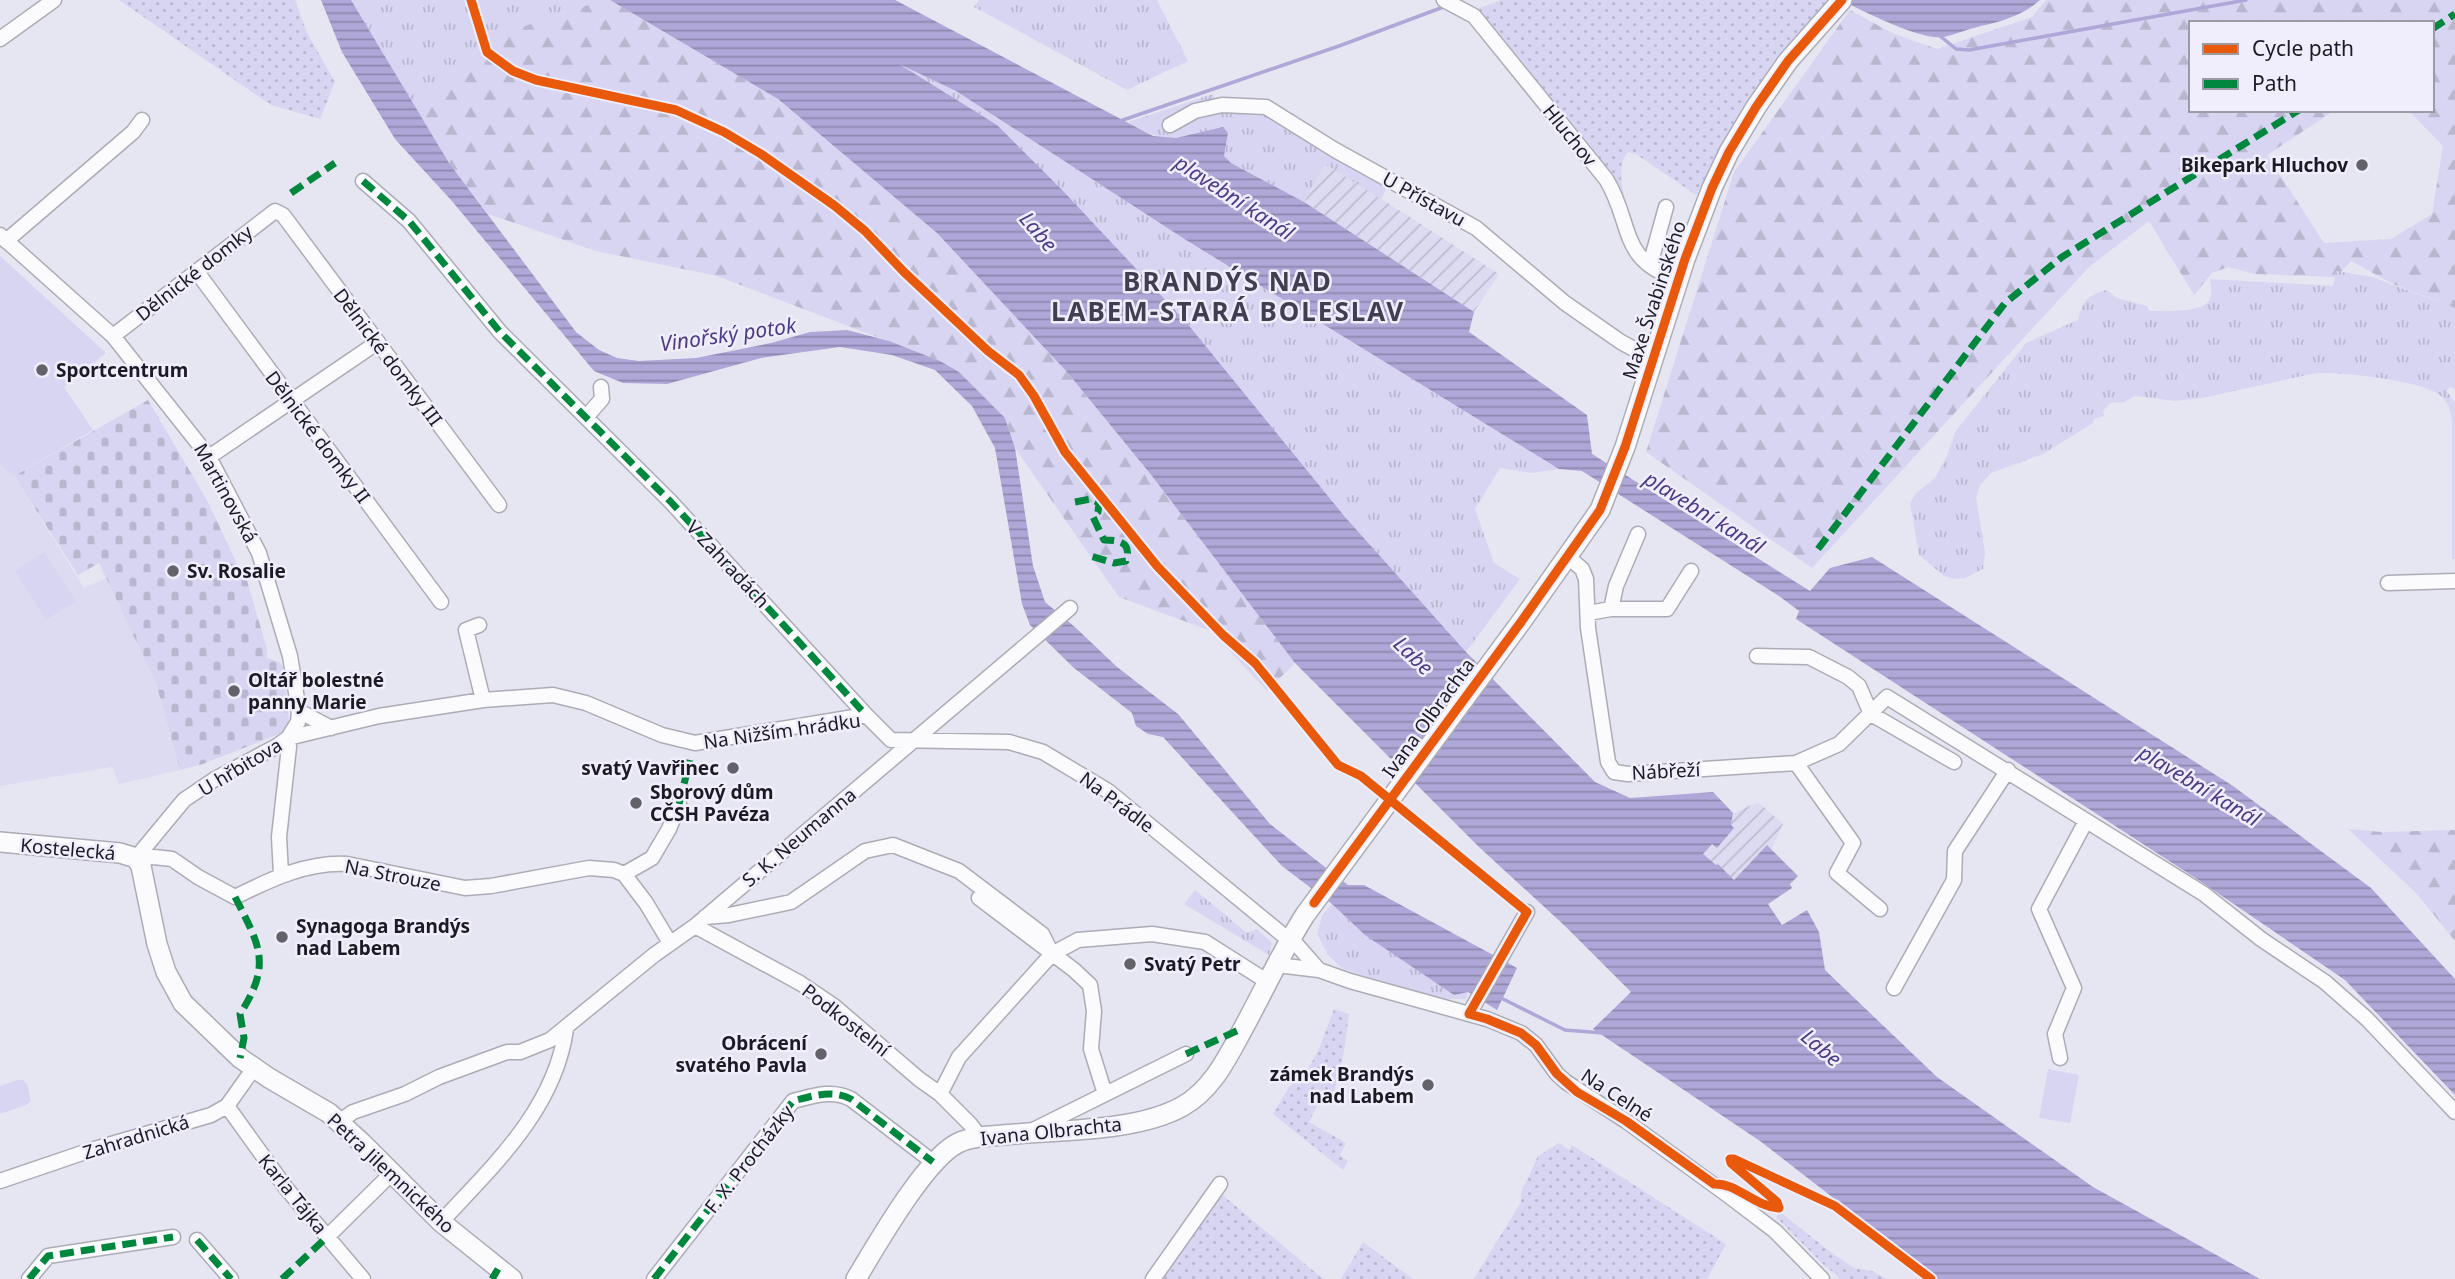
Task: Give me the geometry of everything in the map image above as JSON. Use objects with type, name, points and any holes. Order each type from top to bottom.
[{"type":"main road","name":"Maxe Švabinského","points":[[1521,622],[1605,501],[1654,360],[1699,217],[1729,152],[1788,61],[1842,0]]},
{"type":"main road","name":"Ivana Olbrachta","points":[[856,1279],[933,1162],[957,1144],[980,1137],[1113,1126],[1165,1114],[1183,1106],[1199,1094],[1221,1069],[1289,940],[1314,903],[1521,622]]},
{"type":"main road","name":"Kostelecká","points":[[0,842],[120,853],[136,858]]},
{"type":"main road","name":"Petra Jilemnického","points":[[136,858],[144,873],[157,944],[183,1003],[229,1050],[339,1122],[441,1222],[498,1272]]},
{"type":"street","points":[[0,39],[54,0]]},
{"type":"street","name":"Hluchov","points":[[1444,0],[1474,16],[1606,179],[1618,201],[1629,239],[1637,255],[1664,274],[1678,279]]},
{"type":"street","name":"U Přístavu","points":[[1170,125],[1195,111],[1223,105],[1266,107],[1335,150],[1476,228],[1564,303],[1621,342],[1654,360]]},
{"type":"street","points":[[3,238],[133,132],[142,120]]},
{"type":"street","name":"V Zahradách","points":[[363,181],[410,221],[500,332],[587,416],[741,577],[866,715]]},
{"type":"street","points":[[1650,265],[1667,207]]},
{"type":"street","name":"Dělnické domky","points":[[113,336],[275,211]]},
{"type":"street","name":"Dělnické domky III","points":[[275,211],[283,215],[499,506]]},
{"type":"street","name":"Martinovská","points":[[3,238],[113,336],[209,457],[259,553],[290,656],[299,711]]},
{"type":"street","name":"Dělnické domky II","points":[[197,272],[441,602]]},
{"type":"street","points":[[209,457],[378,342]]},
{"type":"street","points":[[587,416],[602,399],[601,387]]},
{"type":"street","points":[[1611,609],[1616,586],[1638,534]]},
{"type":"street","name":"Nábřeží","points":[[1569,556],[1584,573],[1608,762],[1614,772],[1628,774],[1796,763],[1839,744],[1886,697],[2008,770],[2204,894],[2261,939],[2325,982],[2367,1019],[2455,1112]]},
{"type":"street","points":[[1588,612],[1611,609],[1667,609],[1691,571]]},
{"type":"street","points":[[2388,583],[2455,580]]},
{"type":"street","name":"S. K. Neumanna","points":[[339,1122],[353,1112],[405,1094],[439,1076],[507,1052],[520,1052],[550,1040],[566,1029],[700,921],[1070,608]]},
{"type":"street","points":[[479,625],[466,630],[483,700]]},
{"type":"street","points":[[1758,656],[1809,657],[1848,677],[1859,687],[1871,713],[1954,762]]},
{"type":"street","name":"Na Nižším hrádku","points":[[288,738],[379,716],[483,700],[553,695],[586,704],[662,735],[695,743],[866,715],[891,740],[913,742]]},
{"type":"street","points":[[281,874],[279,837],[288,738],[298,722],[299,711],[331,727]]},
{"type":"street","name":"U hřbitova","points":[[136,858],[184,800],[215,779],[288,738]]},
{"type":"street","name":"Na Prádle","points":[[913,742],[1009,742],[1043,752],[1108,791],[1297,945],[1319,970]]},
{"type":"street","points":[[1796,763],[1853,843],[1838,873],[1881,909]]},
{"type":"street","points":[[1894,988],[1954,880],[1955,851],[2008,770]]},
{"type":"street","points":[[670,943],[646,903],[624,874],[652,858],[679,804]]},
{"type":"street","points":[[2060,1058],[2055,1034],[2074,988],[2039,909],[2087,821]]},
{"type":"street","points":[[700,921],[791,902],[865,851],[893,845],[959,871],[1042,934],[1052,954]]},
{"type":"street","name":"Na Strouze","points":[[136,858],[172,859],[198,877],[236,897],[281,874],[347,864],[465,888],[589,869],[614,870],[624,874]]},
{"type":"street","points":[[979,898],[1090,985],[1094,1012],[1091,1049],[1105,1094]]},
{"type":"street","points":[[1469,1014],[1527,912]]},
{"type":"street","name":"Podkostelní","points":[[700,921],[834,1006],[940,1094],[980,1137]]},
{"type":"street","points":[[940,1094],[960,1057],[1052,954],[1078,940],[1152,934],[1205,942],[1273,973]]},
{"type":"street","name":"Na Celné","points":[[1273,973],[1319,970],[1487,1019],[1521,1033],[1536,1045],[1557,1074],[1572,1087],[1681,1160],[1775,1231],[1808,1274],[1822,1279]]},
{"type":"street","points":[[441,1222],[481,1180],[535,1114],[558,1068],[566,1029]]},
{"type":"street","points":[[1025,1133],[1186,1054]]},
{"type":"street","points":[[227,1106],[254,1068]]},
{"type":"street","name":"F. X. Procházky","points":[[654,1279],[793,1101],[817,1094],[840,1093],[933,1162]]},
{"type":"street","name":"Zahradnická","points":[[0,1181],[211,1115],[227,1106]]},
{"type":"street","name":"Karla Tájka","points":[[227,1106],[286,1188],[299,1200],[363,1279]]},
{"type":"street","points":[[327,1237],[392,1172]]},
{"type":"street","points":[[1153,1279],[1220,1184]]},
{"type":"street","points":[[29,1279],[48,1255],[173,1237]]},
{"type":"street","points":[[197,1240],[231,1279]]},
{"type":"shaded area","points":[[1325,163],[1499,274],[1474,312],[1304,202]]},
{"type":"shaded area","points":[[0,465],[14,476],[84,588],[106,578],[156,683],[180,770],[119,784],[112,767],[0,786]]},
{"type":"shaded area","points":[[1758,802],[1783,824],[1771,850],[1766,846],[1734,880],[1703,854],[1712,844],[1716,848],[1733,828],[1732,814]]},
{"type":"green space","points":[[119,0],[295,0],[307,33],[335,82],[320,119],[271,105]]},
{"type":"green space","points":[[351,0],[603,0],[489,38],[415,108]]},
{"type":"green space","points":[[610,0],[778,99],[937,233],[1067,372],[1152,476],[1295,663],[1267,691],[1211,631],[1119,597],[1015,448],[1005,418],[959,372],[940,361],[717,276],[596,251],[488,214],[449,163],[415,108],[489,38]]},
{"type":"green space","points":[[979,0],[1157,0],[1188,61],[1127,90],[974,7]]},
{"type":"green space","points":[[1501,0],[1828,0],[1831,4],[1758,86],[1696,195],[1636,154],[1628,152],[1621,168],[1624,198],[1487,25],[1472,11]]},
{"type":"green space","points":[[2046,0],[2455,0],[2455,308],[2393,284],[2351,261],[2341,272],[2336,271],[2335,277],[2255,274],[2228,267],[2212,273],[2194,295],[2149,221],[2089,267],[1812,568],[1646,452],[1734,172],[1850,10],[1892,33],[1937,49],[2032,17]],"holes":[[[2189,21],[2434,21],[2434,112],[2410,112],[2443,146],[2432,214],[2391,239],[2324,243],[2267,155],[2332,112],[2189,112]]]},
{"type":"green space","points":[[887,58],[956,91],[1186,240],[1559,469],[1531,473],[1500,468],[1475,509],[1494,563],[1520,579],[1466,652],[1345,517]]},
{"type":"green space","points":[[1213,94],[1220,109],[1262,112],[1388,185],[1381,199],[1325,164],[1304,202],[1231,163],[1224,156],[1228,133],[1215,130],[1168,138],[1151,134],[1128,122]]},
{"type":"green space","name":"Sportcentrum","points":[[0,256],[106,353],[64,387],[93,430],[14,476],[0,465]]},
{"type":"green space","points":[[2336,271],[2372,277],[2455,308],[2455,389],[2450,387],[2447,391],[2455,403],[2455,559],[2452,559],[2452,421],[2446,402],[2432,390],[2400,381],[2328,373],[2316,373],[2202,398],[2175,401],[2135,396],[2124,402],[2110,403],[2103,411],[2104,416],[2094,419],[2093,423],[2043,454],[1991,473],[1980,485],[1976,497],[1985,552],[1983,569],[1965,578],[1954,579],[1944,576],[1919,555],[1910,503],[1915,494],[1935,478],[1947,456],[1955,432],[2026,343],[2078,320],[2089,297],[2106,290],[2117,298],[2147,306],[2149,311],[2181,310],[2198,308],[2209,301],[2210,279],[2333,286]]},
{"type":"green space","points":[[148,400],[208,502],[243,577],[246,577],[267,649],[267,658],[279,662],[284,668],[289,722],[284,732],[203,764],[180,770],[156,683],[99,563],[78,575],[14,476]]},
{"type":"green space","points":[[44,552],[76,601],[46,620],[15,571]]},
{"type":"green space","points":[[2348,829],[2382,832],[2455,830],[2455,941],[2417,894]]},
{"type":"green space","points":[[1195,890],[1247,933],[1257,929],[1272,943],[1269,955],[1184,904]]},
{"type":"green space","points":[[1332,904],[1365,935],[1468,992],[1466,999],[1438,999],[1343,969],[1328,955],[1317,934],[1322,916]]},
{"type":"green space","points":[[1334,1009],[1349,1014],[1344,1051],[1332,1102],[1321,1098],[1309,1122],[1346,1143],[1340,1155],[1348,1161],[1343,1170],[1273,1114],[1289,1087],[1306,1073],[1319,1049]]},
{"type":"green space","points":[[2048,1069],[2079,1075],[2070,1123],[2039,1118]]},
{"type":"green space","points":[[23,1080],[27,1084],[31,1101],[0,1114],[0,1086]]},
{"type":"green space","points":[[1559,1143],[1569,1150],[1572,1145],[1726,1244],[1707,1279],[1474,1279],[1521,1202],[1521,1193],[1538,1156]]},
{"type":"green space","points":[[1220,1193],[1323,1279],[1161,1279]]},
{"type":"green space","points":[[1780,1212],[1854,1268],[1872,1271],[1887,1279],[1841,1279],[1776,1217]]},
{"type":"green space","points":[[1363,1242],[1413,1279],[1341,1279]]},
{"type":"water","points":[[321,0],[351,0],[449,163],[576,332],[599,350],[617,358],[639,361],[696,358],[810,332],[847,330],[889,341],[940,361],[959,372],[1005,418],[1015,448],[1033,566],[1045,602],[1117,667],[1178,714],[1270,824],[1348,885],[1364,885],[1517,968],[1497,1010],[1468,992],[1454,995],[1365,935],[1332,904],[1282,866],[1163,737],[1148,734],[1136,726],[1132,713],[1074,668],[1030,625],[1022,604],[995,448],[972,406],[935,370],[892,355],[840,347],[761,358],[667,384],[623,383],[594,371],[451,200],[395,139],[342,52]]},
{"type":"water","points":[[610,0],[895,0],[1153,136],[1176,138],[1223,127],[1228,133],[1224,156],[1231,163],[1304,202],[1474,312],[1469,332],[1587,415],[1592,454],[1810,591],[1830,568],[1872,557],[2233,786],[2371,888],[2455,979],[2455,1095],[2345,980],[2200,881],[1796,619],[1799,611],[1779,596],[1582,471],[1559,469],[1186,240],[956,91],[899,64],[997,125],[1065,193],[1186,322],[1345,517],[1466,652],[1595,782],[1630,798],[1713,792],[1733,813],[1731,825],[1734,828],[1717,848],[1712,844],[1703,854],[1734,880],[1767,845],[1798,876],[1790,884],[1792,888],[1768,904],[1782,925],[1807,910],[1819,932],[1825,970],[1937,1077],[2093,1187],[2260,1279],[1938,1279],[1760,1141],[1593,1029],[1631,992],[1565,926],[1479,847],[1295,663],[1152,476],[1067,372],[937,233],[778,99]]},
{"type":"water","points":[[1841,0],[2040,0],[2005,20],[1944,37],[1934,37],[1892,24]]},
{"type":"waterway","points":[[1940,36],[1956,49],[1969,50],[2246,0]]},
{"type":"waterway","points":[[1120,121],[1339,46],[1446,6]]},
{"type":"waterway","points":[[1499,997],[1565,1030],[1603,1033]]},
{"type":"marked path","points":[[2434,28],[2455,14]]},
{"type":"marked path","points":[[1818,549],[2005,303],[2062,257],[2296,112]]},
{"type":"marked path","points":[[291,193],[335,163]]},
{"type":"marked path","points":[[363,181],[409,221],[500,332],[671,502],[866,715]]},
{"type":"marked path","points":[[1075,502],[1091,499],[1099,503],[1098,512],[1093,517],[1104,540],[1123,543],[1127,550],[1126,561],[1114,563],[1087,555]]},
{"type":"marked path","points":[[679,804],[690,760]]},
{"type":"marked path","points":[[235,897],[251,929],[259,955],[256,982],[240,1014],[244,1038],[240,1058]]},
{"type":"marked path","points":[[1186,1054],[1243,1028]]},
{"type":"marked path","points":[[654,1279],[793,1101],[830,1094],[851,1099],[933,1162]]},
{"type":"marked path","points":[[29,1279],[48,1256],[173,1237]]},
{"type":"marked path","points":[[282,1279],[327,1237]]},
{"type":"marked path","points":[[197,1240],[231,1279]]},
{"type":"marked path","points":[[492,1279],[498,1269]]},
{"type":"cycle path","points":[[471,0],[487,52],[513,71],[536,80],[676,110],[724,132],[761,154],[835,206],[865,231],[904,272],[988,351],[1019,375],[1034,396],[1065,452],[1157,566],[1223,635],[1255,663],[1338,765],[1361,776],[1527,912],[1469,1014],[1521,1033],[1536,1045],[1557,1074],[1577,1092],[1626,1121],[1714,1184],[1730,1187],[1760,1203],[1779,1208],[1777,1202],[1731,1163],[1730,1159],[1734,1159],[1835,1206],[1931,1279]]},
{"type":"cycle path","points":[[1314,903],[1600,510],[1625,447],[1685,259],[1729,152],[1788,61],[1842,0]]},
{"type":"place","name":"Bikepark Hluchov","points":[[2362,165]]},
{"type":"place","name":"Sportcentrum","points":[[42,370]]},
{"type":"place","name":"Sv. Rosalie","points":[[173,571]]},
{"type":"place","name":"Oltář bolestné panny Marie","points":[[234,691]]},
{"type":"place","name":"svatý Vavřinec","points":[[733,768]]},
{"type":"place","name":"Sborový dům CČSH Pavéza","points":[[636,803]]},
{"type":"place","name":"Synagoga Brandýs nad Labem","points":[[282,937]]},
{"type":"place","name":"Svatý Petr","points":[[1130,964]]},
{"type":"place","name":"Obrácení svatého Pavla","points":[[821,1054]]},
{"type":"place","name":"zámek Brandýs nad Labem","points":[[1428,1085]]},
{"type":"district","name":"BRANDÝS NAD LABEM-STARÁ BOLESLAV","points":[[1228,297]]},
{"type":"water label","name":"plavební kanál","points":[[1234,198]]},
{"type":"water label","name":"Labe","points":[[1038,232]]},
{"type":"water label","name":"Vinořský potok","points":[[728,335]]},
{"type":"water label","name":"plavební kanál","points":[[1704,513]]},
{"type":"water label","name":"Labe","points":[[1413,656]]},
{"type":"water label","name":"plavební kanál","points":[[2199,786]]},
{"type":"water label","name":"Labe","points":[[1821,1048]]}]
